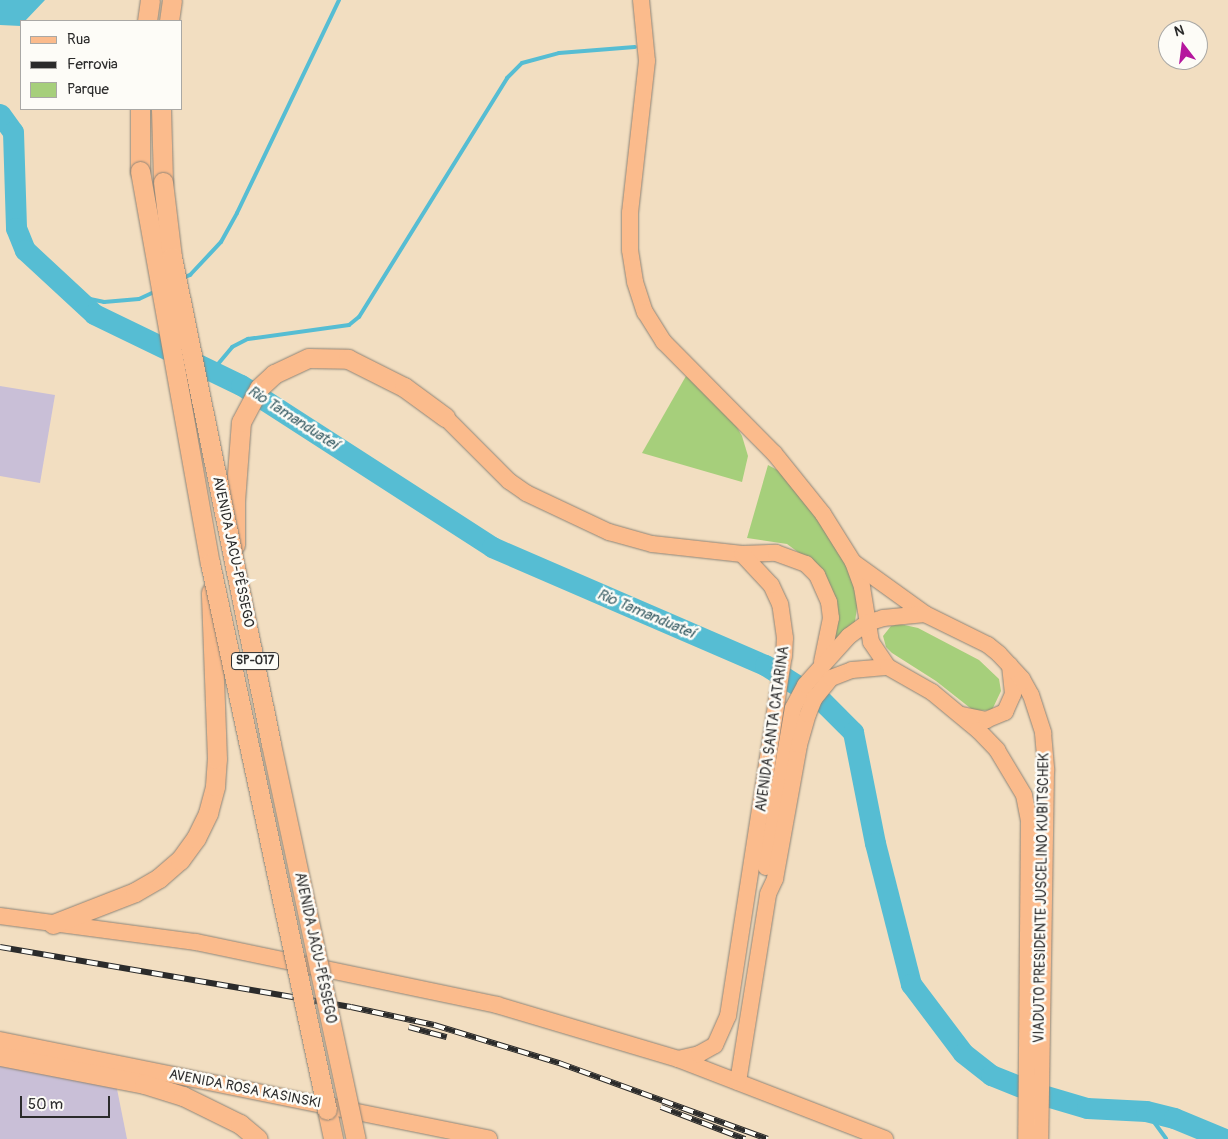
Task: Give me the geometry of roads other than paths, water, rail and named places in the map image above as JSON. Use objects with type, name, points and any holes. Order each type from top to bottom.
[{"type":"highway","points":[[147,20],[150,0]]},
{"type":"highway","points":[[169,20],[172,0]]},
{"type":"highway","name":"AVENIDA JACU-PÊSSEGO","points":[[140,110],[140,171],[210,563],[333,1139]]},
{"type":"highway","name":"AVENIDA JACU-PÊSSEGO","points":[[161,110],[162,182],[172,257],[356,1139]]},
{"type":"highway","points":[[235,563],[238,441],[241,422],[260,388],[291,364],[329,357],[369,367],[404,387],[445,416]]},
{"type":"highway","points":[[54,924],[136,892],[159,878],[180,860],[196,838],[208,813],[215,786],[210,563]]},
{"type":"highway","points":[[0,1056],[144,1084],[184,1096],[218,1111],[258,1139]]},
{"type":"main road","points":[[641,0],[647,60],[630,213],[630,250],[635,282],[645,312],[664,342],[782,462],[823,514],[853,562],[862,587],[867,623],[874,649],[888,667],[918,682],[958,713],[986,720],[1005,712],[1013,694],[1010,665]]},
{"type":"main road","points":[[445,416],[509,481],[526,493],[575,517],[631,540],[742,554]]},
{"type":"main road","name":"AVENIDA SANTA CATARINA","points":[[678,1059],[699,1054],[715,1046],[728,1016],[793,710],[816,683],[822,664],[831,618],[826,590],[817,575],[792,557],[758,552],[742,554]]},
{"type":"main road","name":"AVENIDA SANTA CATARINA","points":[[738,1082],[768,894],[767,858],[793,710],[783,616],[770,585],[742,554]]},
{"type":"main road","points":[[853,562],[925,614]]},
{"type":"main road","name":"AVENIDA SANTA CATARINA","points":[[822,664],[867,623],[896,615],[925,614],[988,645],[1010,665]]},
{"type":"main road","name":"VIADUTO PRESIDENTE JUSCELINO KUBITSCHEK","points":[[1010,665],[1031,695],[1043,734],[1046,771],[1040,1139]]},
{"type":"main road","name":"AVENIDA SANTA CATARINA","points":[[816,683],[841,672],[888,667]]},
{"type":"main road","name":"VIADUTO PRESIDENTE JUSCELINO KUBITSCHEK","points":[[958,713],[997,750],[1024,795],[1029,821],[1029,989],[1026,1139]]},
{"type":"main road","points":[[0,916],[196,942],[293,960],[497,1005],[678,1059],[885,1139]]},
{"type":"main road","name":"AVENIDA ROSA KASINSKI","points":[[0,1040],[489,1139]]},
{"type":"water","points":[[0,0],[45,0],[26,20],[20,20],[20,26],[0,25]]},
{"type":"waterway","points":[[182,278],[190,275],[221,242],[237,213],[339,0]]},
{"type":"waterway","points":[[213,370],[232,347],[248,339],[349,325],[359,317],[507,78],[522,63],[559,53],[635,47]]},
{"type":"waterway","name":"Rio Tamanduateí","points":[[0,114],[13,132],[16,228],[25,250],[94,314],[241,385],[492,547],[765,665],[822,701],[853,732],[875,843],[911,984],[963,1053],[991,1075],[1036,1093],[1087,1108],[1146,1111],[1174,1118],[1225,1139]]},
{"type":"waterway","points":[[71,295],[104,302],[139,299],[156,291]]},
{"type":"waterway","points":[[1146,1111],[1166,1139]]},
{"type":"railway","points":[[0,947],[351,1007],[434,1025],[559,1063],[768,1139]]},
{"type":"railway","points":[[409,1027],[447,1037]]},
{"type":"railway","points":[[661,1107],[745,1139]]}]
